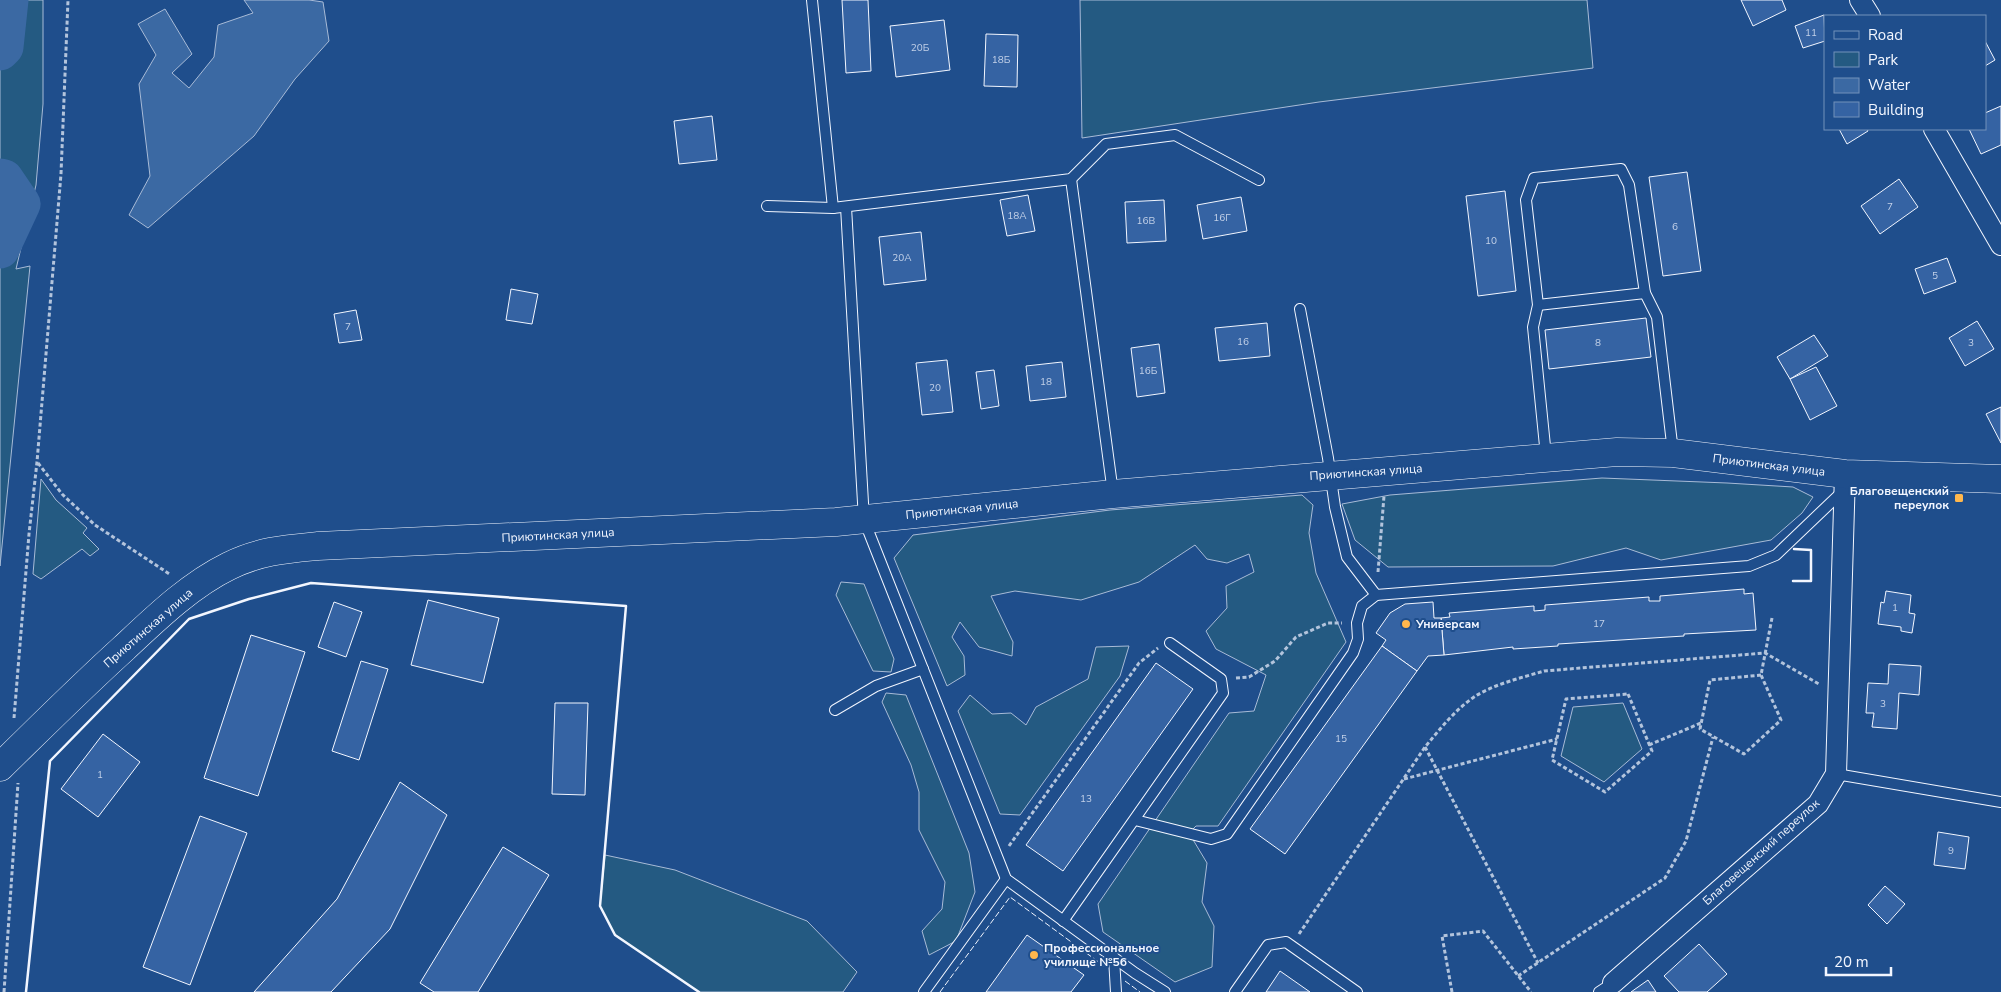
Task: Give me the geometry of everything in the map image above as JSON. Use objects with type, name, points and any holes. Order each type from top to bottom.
[{"type":"street","points":[[1860,0],[1869,15]]},
{"type":"street","points":[[1935,130],[2001,245]]},
{"type":"street","name":"Приютинская улица","points":[[8,773],[88,680],[150,623],[187,593],[229,566],[272,550],[318,546],[864,520],[1113,494],[1617,452],[1673,453],[1845,482],[2001,479]]},
{"type":"street","name":"Благовещенский переулок","points":[[1606,988],[1818,804],[1836,774],[1845,482]]},
{"type":"lane","points":[[812,0],[833,208]]},
{"type":"lane","points":[[767,206],[846,207],[1072,179],[1106,144],[1175,135],[1259,180]]},
{"type":"lane","points":[[1546,457],[1533,327],[1538,306],[1526,200],[1534,178],[1621,170],[1629,185],[1645,293],[1657,317],[1673,453]]},
{"type":"lane","points":[[1072,179],[1113,494]]},
{"type":"lane","points":[[846,207],[864,520],[998,860],[1006,879],[1114,958],[1165,992]]},
{"type":"lane","points":[[1538,306],[1645,293]]},
{"type":"lane","points":[[1300,309],[1331,475],[1335,507],[1347,557],[1376,595]]},
{"type":"lane","points":[[1134,820],[1211,839],[1227,834],[1353,653],[1358,640],[1358,623],[1362,606],[1376,595],[1749,566],[1776,554],[1845,482]]},
{"type":"lane","points":[[1063,921],[1223,693],[1221,679],[1170,643]]},
{"type":"lane","points":[[835,710],[876,686],[923,669]]},
{"type":"lane","points":[[1836,774],[2001,802]]},
{"type":"lane","points":[[924,992],[1006,879]]},
{"type":"lane","points":[[1235,992],[1268,945],[1286,942],[1358,992]]},
{"type":"lane","points":[[1114,958],[1116,992]]},
{"type":"path","points":[[14,719],[61,174],[68,0]]},
{"type":"path","points":[[37,462],[62,494],[95,524],[175,578]]},
{"type":"path","points":[[1376,595],[1384,494]]},
{"type":"path","points":[[1761,675],[1710,680],[1700,729],[1744,754],[1781,720],[1761,675],[1772,618]]},
{"type":"path","points":[[1221,679],[1249,676],[1275,661],[1296,637],[1328,623],[1358,623]]},
{"type":"path","points":[[998,860],[1139,663],[1154,649],[1170,643]]},
{"type":"path","points":[[1291,946],[1425,747],[1447,720],[1475,697],[1509,682],[1544,672],[1765,653],[1839,696]]},
{"type":"path","points":[[1628,694],[1649,745],[1652,751],[1605,792],[1552,760],[1566,699],[1628,694]]},
{"type":"path","points":[[1649,745],[1701,723]]},
{"type":"path","points":[[1518,976],[1665,878],[1686,841],[1713,737]]},
{"type":"path","points":[[1403,779],[1557,739]]},
{"type":"path","points":[[1425,747],[1538,964]]},
{"type":"path","points":[[4,992],[8,773]]},
{"type":"path","points":[[1452,992],[1442,936],[1483,931],[1531,992]]},
{"type":"green space","points":[[0,0],[43,0],[43,104],[36,185],[16,269],[30,266],[0,566]]},
{"type":"green space","points":[[1080,0],[1587,0],[1593,68],[1319,102],[1082,138]]},
{"type":"green space","points":[[1602,478],[1793,487],[1813,497],[1802,513],[1771,540],[1661,560],[1626,548],[1553,566],[1388,567],[1355,540],[1342,504],[1390,495]]},
{"type":"green space","points":[[41,479],[56,500],[87,528],[83,533],[99,549],[90,556],[82,549],[41,579],[33,574]]},
{"type":"green space","points":[[1302,495],[1313,505],[1309,533],[1316,573],[1346,642],[1218,826],[1196,826],[1189,833],[1207,863],[1202,902],[1214,926],[1212,967],[1175,982],[1103,932],[1098,904],[1229,713],[1254,711],[1266,675],[1216,649],[1206,631],[1227,608],[1226,586],[1254,572],[1249,554],[1227,563],[1207,559],[1195,545],[1139,582],[1081,600],[1015,591],[991,596],[1013,642],[1012,656],[979,647],[960,622],[952,637],[964,656],[965,675],[947,686],[894,558],[913,535],[1110,510]]},
{"type":"green space","points":[[841,582],[864,584],[894,659],[891,672],[873,671],[836,595]]},
{"type":"green space","points":[[1129,646],[1120,676],[1020,815],[1000,814],[958,711],[970,695],[992,714],[1011,713],[1026,725],[1036,707],[1088,679],[1096,647]]},
{"type":"green space","points":[[886,693],[906,695],[969,853],[975,892],[956,941],[929,955],[922,931],[942,909],[945,882],[919,830],[919,792],[911,765],[882,702]]},
{"type":"green space","points":[[1623,703],[1642,749],[1604,782],[1561,756],[1573,707]]},
{"type":"green space","points":[[605,855],[675,870],[807,921],[857,972],[843,992],[699,992],[615,935],[600,906]]},
{"type":"water","points":[[244,0],[309,0],[323,2],[329,41],[295,79],[254,136],[148,228],[129,215],[150,176],[139,84],[156,55],[138,24],[165,9],[192,54],[172,73],[189,88],[214,57],[218,25],[253,13]]},
{"type":"building","points":[[842,0],[868,0],[871,71],[846,73]]},
{"type":"building","points":[[1741,0],[1782,0],[1786,10],[1753,26]]},
{"type":"building","points":[[1824,15],[1824,41],[1803,48],[1795,26]]},
{"type":"building","points":[[944,20],[950,70],[896,77],[890,26]]},
{"type":"building","points":[[986,34],[1018,35],[1017,87],[984,86]]},
{"type":"building","points":[[1986,43],[1995,60],[1986,65]]},
{"type":"building","points":[[2001,106],[2001,145],[1981,154],[1969,130],[1986,130],[1986,113]]},
{"type":"building","points":[[712,116],[717,160],[679,164],[674,121]]},
{"type":"building","points":[[1840,130],[1868,130],[1868,131],[1847,144]]},
{"type":"building","points":[[1687,172],[1701,271],[1663,276],[1649,177]]},
{"type":"building","points":[[1899,179],[1918,207],[1880,234],[1861,206]]},
{"type":"building","points":[[1505,191],[1516,291],[1478,296],[1466,196]]},
{"type":"building","points":[[1028,195],[1035,231],[1007,236],[1000,200]]},
{"type":"building","points":[[1241,197],[1247,231],[1203,239],[1197,205]]},
{"type":"building","points":[[1164,200],[1166,241],[1127,243],[1125,202]]},
{"type":"building","points":[[921,232],[926,280],[884,285],[879,237]]},
{"type":"building","points":[[1947,258],[1956,282],[1924,294],[1915,269]]},
{"type":"building","points":[[511,289],[538,294],[532,324],[506,320]]},
{"type":"building","points":[[356,310],[362,340],[339,343],[334,314]]},
{"type":"building","points":[[1646,318],[1651,357],[1549,369],[1545,330]]},
{"type":"building","points":[[1977,321],[1994,349],[1965,366],[1949,338]]},
{"type":"building","points":[[1267,323],[1270,356],[1219,361],[1215,328]]},
{"type":"building","points":[[1814,335],[1828,356],[1790,379],[1777,357]]},
{"type":"building","points":[[1159,344],[1165,393],[1137,397],[1131,348]]},
{"type":"building","points":[[947,360],[953,412],[922,415],[916,363]]},
{"type":"building","points":[[1062,362],[1066,397],[1030,401],[1026,366]]},
{"type":"building","points":[[1816,367],[1837,406],[1810,420],[1790,379]]},
{"type":"building","points":[[994,370],[999,406],[981,409],[976,372]]},
{"type":"building","points":[[2001,407],[2001,443],[1986,414]]},
{"type":"building","points":[[1744,589],[1744,594],[1753,593],[1756,630],[1558,644],[1558,646],[1513,649],[1513,647],[1444,655],[1441,618],[1450,617],[1449,613],[1534,606],[1534,611],[1545,610],[1545,605],[1649,597],[1649,601],[1660,601],[1660,596]]},
{"type":"building","points":[[1886,591],[1911,595],[1909,613],[1915,614],[1912,633],[1901,631],[1901,627],[1878,624],[1881,602],[1884,603]]},
{"type":"building","points":[[428,600],[499,618],[483,683],[411,665]]},
{"type":"building","points":[[334,602],[362,612],[346,657],[318,647]]},
{"type":"building","points":[[1433,602],[1434,618],[1441,618],[1444,655],[1428,656],[1417,671],[1382,646],[1386,640],[1376,633],[1390,613],[1405,604]]},
{"type":"building","points":[[251,635],[305,652],[258,796],[204,778]]},
{"type":"building","points":[[1382,646],[1417,671],[1285,854],[1250,829]]},
{"type":"building","points":[[361,661],[388,669],[359,760],[332,751]]},
{"type":"building","points":[[1156,663],[1193,689],[1063,871],[1026,845]]},
{"type":"building","points":[[1889,664],[1921,666],[1919,695],[1899,693],[1897,729],[1872,727],[1874,713],[1866,713],[1868,683],[1888,684]]},
{"type":"building","points":[[555,703],[588,703],[585,795],[552,794]]},
{"type":"building","points":[[103,734],[140,762],[98,817],[61,789]]},
{"type":"building","points":[[400,782],[447,815],[390,929],[331,992],[254,992],[337,899]]},
{"type":"building","points":[[200,816],[247,833],[190,985],[143,967]]},
{"type":"building","points":[[1938,832],[1969,837],[1965,869],[1934,865]]},
{"type":"building","points":[[503,847],[549,875],[478,992],[434,992],[420,983]]},
{"type":"building","points":[[1885,886],[1905,904],[1887,924],[1868,905]]},
{"type":"building","name":"Профессиональное училище №56","points":[[1027,935],[1084,975],[1071,992],[986,992]]},
{"type":"building","points":[[1699,944],[1727,974],[1707,992],[1679,992],[1664,976]]},
{"type":"building","points":[[1280,971],[1310,992],[1266,992]]},
{"type":"building","points":[[1648,980],[1656,992],[1631,992]]},
{"type":"waterway","points":[[0,51],[4,47],[9,0]]},
{"type":"waterway","points":[[0,178],[4,179],[21,204],[0,249]]},
{"type":"fence","points":[[940,992],[1010,897],[1104,966]]},
{"type":"fence","points":[[1125,981],[1140,992]]},
{"type":"wall","points":[[1793,581],[1811,581],[1811,550],[1794,549]]},
{"type":"wall","points":[[26,992],[50,761],[189,619],[249,599],[311,583],[626,606],[600,906],[615,935],[699,992]]},
{"type":"place","name":"Благовещенский переулок","points":[[1959,498]]},
{"type":"place","name":"Универсам","points":[[1406,624]]},
{"type":"place","name":"Профессиональное училище №56","points":[[1034,955]]}]
